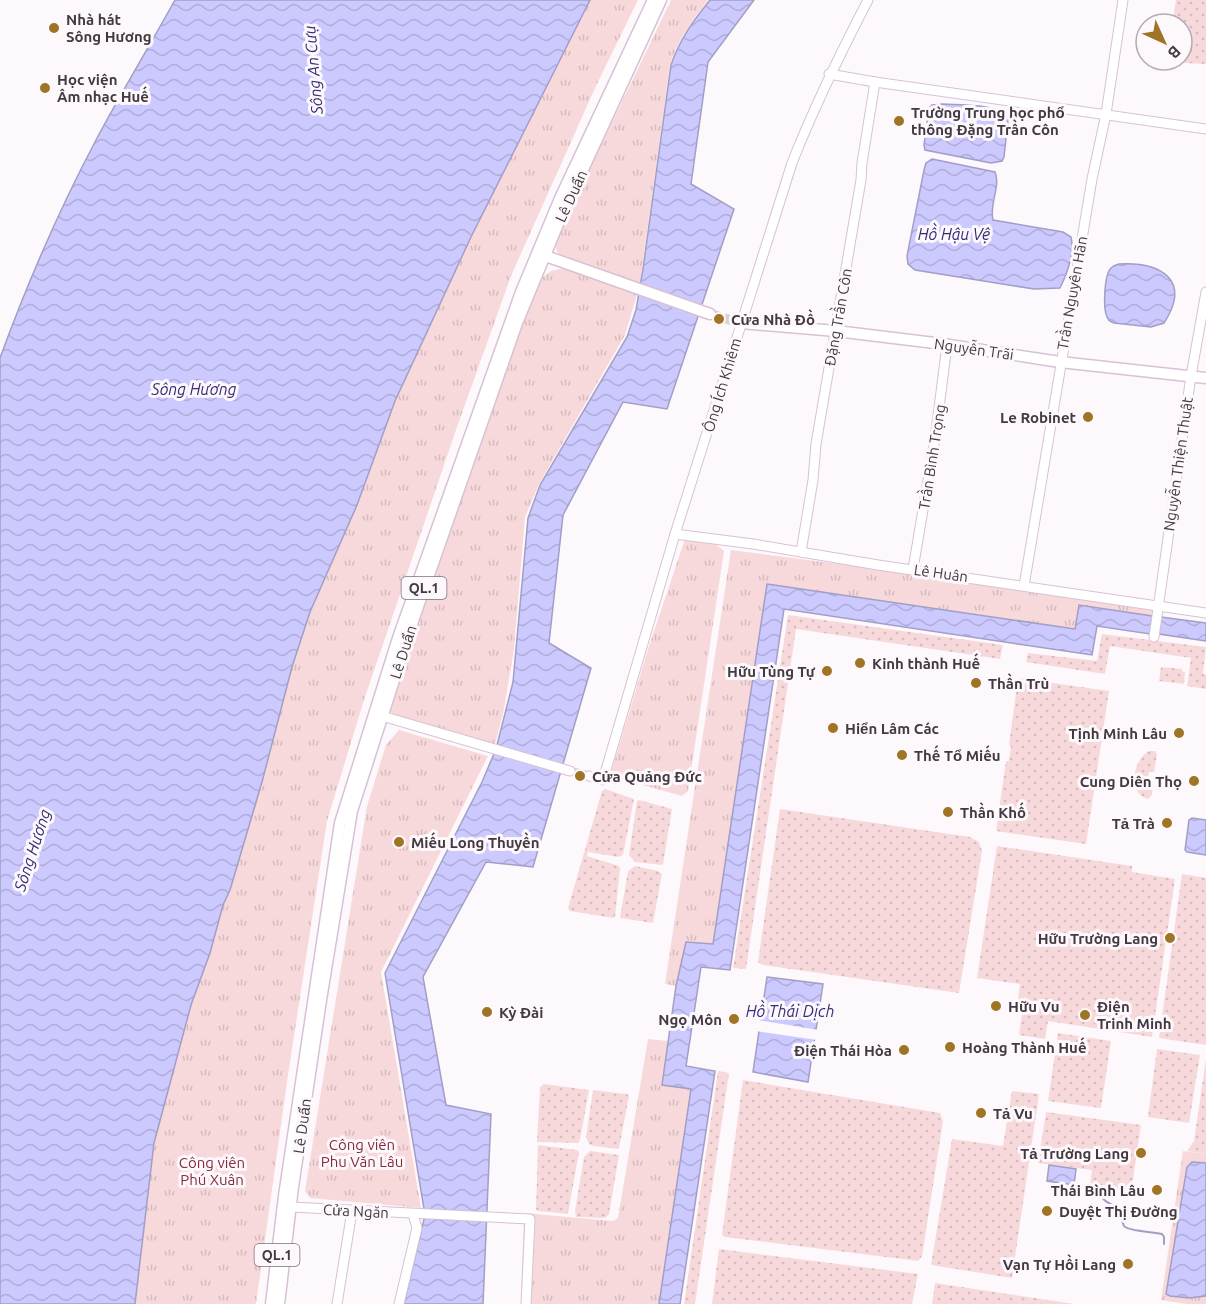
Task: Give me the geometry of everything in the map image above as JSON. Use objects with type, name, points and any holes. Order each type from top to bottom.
[{"type":"main road","name":"Lê Duẩn","points":[[271,1304],[348,832],[378,714],[561,196],[652,0]]},
{"type":"main road","name":"Lê Duẩn","points":[[541,254],[662,0]]},
{"type":"main road","points":[[541,254],[710,314]]},
{"type":"main road","name":"Nguyễn Trãi","points":[[741,323],[836,331],[1060,362],[1206,378]]},
{"type":"main road","name":"Lê Duẩn","points":[[279,1304],[287,1207]]},
{"type":"street","name":"Ông Ích Khiêm","points":[[589,776],[603,780],[675,534],[792,164],[829,74],[868,0]]},
{"type":"street","name":"Trần Nguyên Hãn","points":[[1024,586],[1060,362],[1092,179],[1106,114],[1123,0]]},
{"type":"street","points":[[829,74],[1206,129]]},
{"type":"street","name":"Đặng Trần Côn","points":[[801,552],[813,480],[816,444],[875,82]]},
{"type":"street","name":"Nguyễn Thiện Thuật","points":[[1154,637],[1191,376],[1206,292]]},
{"type":"street","name":"Trần Bình Trọng","points":[[913,569],[935,439],[947,345]]},
{"type":"street","name":"Lê Huân","points":[[675,534],[1158,604],[1206,613]]},
{"type":"street","points":[[378,714],[570,771]]},
{"type":"street","name":"Cửa Ngăn","points":[[287,1207],[530,1219],[526,1304]]},
{"type":"street","points":[[337,1304],[352,1211]]},
{"type":"street","points":[[399,1304],[417,1228],[417,1215]]},
{"type":"green space","name":"Công viên Phú Xuân","points":[[590,0],[638,0],[596,86],[511,276],[364,700],[327,821],[256,1304],[135,1304],[154,1143],[191,1005],[223,905],[230,890],[262,782],[292,667],[310,612],[357,505],[395,401],[471,237]]},
{"type":"green space","points":[[671,0],[708,0],[681,39],[670,65],[640,283],[637,285],[562,258],[556,250],[556,239]]},
{"type":"green space","points":[[1176,0],[1206,0],[1206,64],[1194,63],[1194,12],[1174,12]]},
{"type":"green space","points":[[564,268],[635,291],[637,295],[625,335],[539,484],[525,517],[514,649],[504,709],[496,741],[492,746],[394,715],[390,711],[390,703],[539,280],[551,271]]},
{"type":"green space","points":[[685,539],[714,543],[724,551],[688,791],[682,796],[610,776],[649,646]]},
{"type":"green space","points":[[731,550],[1154,605],[1152,616],[1079,605],[1075,629],[767,584],[713,945],[686,942],[676,986],[665,984]]},
{"type":"green space","points":[[788,615],[1003,645],[1000,659],[796,629],[746,969],[733,968]]},
{"type":"green space","points":[[1102,634],[1206,647],[1203,674],[1206,675],[1206,689],[1187,686],[1191,658],[1110,646],[1105,674],[1026,662],[1028,653],[1097,661]]},
{"type":"green space","points":[[1161,667],[1182,669],[1185,672],[1184,684],[1159,681]]},
{"type":"green space","points":[[1018,678],[1109,691],[1086,844],[996,831],[1006,761],[1009,761]]},
{"type":"green space","name":"Công viên Phu Văn Lâu","points":[[399,730],[488,756],[381,972],[421,1208],[310,1198],[305,1191],[367,806],[386,745]]},
{"type":"green space","points":[[1149,751],[1155,751],[1157,754],[1154,772],[1149,772],[1148,777],[1153,778],[1152,795],[1148,799],[1141,796],[1137,790],[1135,776],[1139,761]]},
{"type":"green space","points":[[605,789],[634,799],[623,855],[618,857],[588,852],[587,856],[619,866],[615,917],[613,918],[570,911],[568,908],[602,791]]},
{"type":"green space","points":[[639,800],[672,809],[663,865],[635,862],[629,855]]},
{"type":"green space","points":[[780,809],[970,837],[979,842],[982,851],[959,993],[763,965],[758,962]]},
{"type":"green space","points":[[997,846],[1132,866],[1132,872],[1175,879],[1152,1037],[1048,1021],[1045,1039],[1019,1035],[1024,1000],[1018,999],[1020,984],[977,978]]},
{"type":"green space","points":[[635,866],[662,874],[653,923],[620,918],[628,871]]},
{"type":"green space","points":[[1182,874],[1206,878],[1206,1045],[1159,1038]]},
{"type":"green space","points":[[1058,1033],[1111,1041],[1101,1108],[1048,1101]]},
{"type":"green space","points":[[648,1039],[668,1041],[662,1085],[691,1089],[659,1304],[521,1304],[524,1213],[613,1221],[618,1218]]},
{"type":"green space","points":[[1157,1049],[1200,1055],[1189,1123],[1148,1117]]},
{"type":"green space","points":[[1206,1059],[1206,1154],[1187,1151],[1194,1141]]},
{"type":"green space","points":[[718,1071],[729,1073],[695,1304],[684,1304]]},
{"type":"green space","points":[[743,1080],[940,1113],[943,1121],[922,1256],[918,1261],[722,1235]]},
{"type":"green space","points":[[544,1084],[589,1090],[578,1143],[537,1142],[540,1087]]},
{"type":"green space","points":[[593,1090],[629,1096],[619,1149],[589,1144],[586,1137]]},
{"type":"green space","points":[[1012,1091],[1039,1094],[1012,1278],[931,1265],[952,1139],[1003,1146]]},
{"type":"green space","points":[[1046,1112],[1141,1125],[1131,1192],[1090,1186],[1092,1170],[1038,1163]]},
{"type":"green space","points":[[538,1145],[579,1152],[568,1214],[536,1209]]},
{"type":"green space","points":[[590,1151],[619,1155],[609,1214],[605,1218],[576,1217],[584,1157]]},
{"type":"green space","points":[[1183,1151],[1206,1154],[1206,1304],[1161,1300]]},
{"type":"green space","points":[[719,1249],[918,1274],[912,1304],[712,1304]]},
{"type":"green space","points":[[935,1283],[1075,1304],[932,1304]]},
{"type":"water","name":"Sông Hương","points":[[175,0],[590,0],[471,237],[395,401],[357,505],[310,612],[292,667],[262,782],[230,890],[223,905],[210,953],[191,1005],[154,1143],[135,1304],[0,1304],[0,358],[32,275],[82,166]]},
{"type":"water","points":[[710,0],[754,0],[708,62],[691,184],[734,209],[667,409],[623,402],[563,515],[549,643],[591,668],[533,867],[486,862],[423,977],[446,1105],[491,1114],[483,1304],[404,1304],[425,1215],[385,973],[482,782],[496,749],[513,682],[528,518],[540,485],[627,337],[636,310],[643,269],[671,65],[678,47]]},
{"type":"water","points":[[932,105],[982,106],[1005,113],[1008,120],[1002,161],[991,163],[925,150],[929,108]]},
{"type":"water","name":"Hồ Hậu Vệ","points":[[932,159],[995,172],[997,183],[992,208],[993,220],[1063,232],[1071,237],[1070,263],[1060,288],[1034,289],[915,270],[908,264],[907,256],[924,170],[926,163]]},
{"type":"water","points":[[1119,264],[1148,266],[1168,277],[1175,295],[1172,308],[1164,323],[1151,327],[1114,323],[1108,320],[1105,300],[1107,277],[1111,268]]},
{"type":"water","points":[[767,584],[1075,629],[1079,605],[1152,616],[1150,634],[1097,626],[1092,655],[784,609],[730,970],[701,967],[686,1066],[715,1071],[680,1304],[659,1304],[691,1089],[662,1085],[676,986],[686,942],[713,944]]},
{"type":"water","points":[[1161,617],[1206,623],[1206,641],[1159,634]]},
{"type":"water","points":[[1192,818],[1206,820],[1206,855],[1185,850],[1189,820]]},
{"type":"water","name":"Hồ Thái Dịch","points":[[767,977],[823,984],[808,1082],[753,1072]]},
{"type":"water","points":[[1192,1162],[1206,1163],[1206,1296],[1189,1298],[1166,1294],[1187,1167]]},
{"type":"water","points":[[1049,1165],[1076,1169],[1074,1185],[1047,1181]]},
{"type":"pier","points":[[758,1020],[819,1030],[817,1040],[756,1031]]},
{"type":"waterway","points":[[1102,1197],[1119,1210],[1126,1228],[1162,1234],[1164,1244]]},
{"type":"tunnel","points":[[710,314],[741,323]]},
{"type":"tunnel","points":[[570,771],[589,776]]},
{"type":"place","name":"Nhà hát Sông Hương","points":[[54,28]]},
{"type":"place","name":"Học viện Âm nhạc Huế","points":[[45,88]]},
{"type":"place","name":"Trường Trung học phổ thông Đặng Trần Côn","points":[[899,121]]},
{"type":"place","name":"Cửa Nhà Đồ","points":[[719,319]]},
{"type":"place","name":"Le Robinet","points":[[1088,417]]},
{"type":"place","name":"Kinh thành Huế","points":[[860,663]]},
{"type":"place","name":"Hữu Tùng Tự","points":[[827,671]]},
{"type":"place","name":"Thần Trù","points":[[976,683]]},
{"type":"place","name":"Hiển Lâm Các","points":[[833,728]]},
{"type":"place","name":"Tịnh Minh Lâu","points":[[1179,733]]},
{"type":"place","name":"Thế Tổ Miếu","points":[[902,755]]},
{"type":"place","name":"Cửa Quảng Đức","points":[[580,776]]},
{"type":"place","name":"Cung Diên Thọ","points":[[1194,781]]},
{"type":"place","name":"Thần Khố","points":[[948,812]]},
{"type":"place","name":"Tả Trà","points":[[1167,823]]},
{"type":"place","name":"Miếu Long Thuyền","points":[[399,842]]},
{"type":"place","name":"Hữu Trường Lang","points":[[1170,938]]},
{"type":"place","name":"Hữu Vu","points":[[996,1006]]},
{"type":"place","name":"Kỳ Đài","points":[[487,1012]]},
{"type":"place","name":"Điện Trinh Minh","points":[[1085,1015]]},
{"type":"place","name":"Ngọ Môn","points":[[734,1019]]},
{"type":"place","name":"Hoàng Thành Huế","points":[[950,1047]]},
{"type":"place","name":"Điện Thái Hòa","points":[[904,1050]]},
{"type":"place","name":"Tả Vu","points":[[981,1113]]},
{"type":"place","name":"Tả Trường Lang","points":[[1141,1153]]},
{"type":"place","name":"Thái Bình Lâu","points":[[1157,1190]]},
{"type":"place","name":"Duyệt Thị Đường","points":[[1047,1211]]},
{"type":"place","name":"Vạn Tự Hồi Lang","points":[[1128,1264]]},
{"type":"water label","name":"Sông An Cựu","points":[[313,70]]}]
